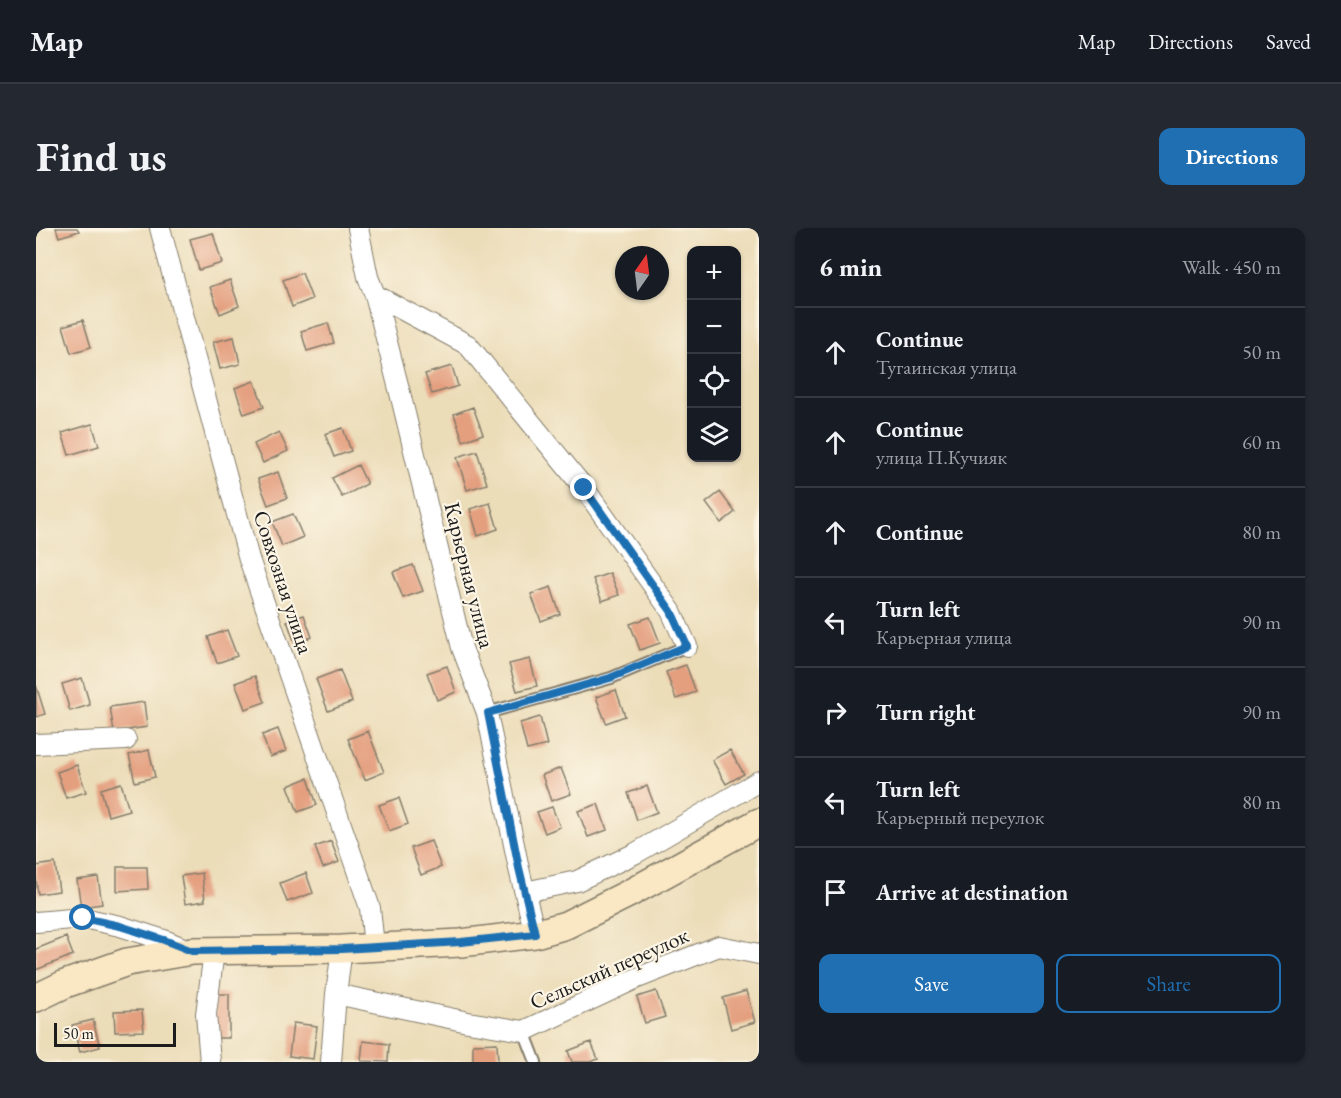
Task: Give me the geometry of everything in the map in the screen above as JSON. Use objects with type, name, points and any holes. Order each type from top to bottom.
[{"type":"street","name":"Совхозная улица","points":[[160,228],[249,559],[369,908],[374,946]]},
{"type":"street","name":"Карьерная улица","points":[[358,228],[368,277],[375,295],[400,393],[462,648],[488,713],[519,868],[535,934]]},
{"type":"street","points":[[375,295],[468,345],[584,488],[671,611],[687,646]]},
{"type":"street","points":[[36,744],[126,740]]},
{"type":"street","points":[[525,892],[577,881],[636,854],[759,781]]},
{"type":"street","points":[[36,998],[66,984],[127,962],[203,951],[342,949],[461,942],[535,934],[566,925],[628,894],[759,822]]},
{"type":"street","points":[[36,922],[83,918],[120,926],[203,951]]},
{"type":"street","name":"Сельский переулок","points":[[336,994],[468,1022],[524,1031],[635,979],[719,946],[759,954]]},
{"type":"street","points":[[331,1062],[342,949]]},
{"type":"street","points":[[203,951],[210,1062]]},
{"type":"lane","points":[[488,713],[610,678],[687,646]]},
{"type":"lane","points":[[524,1031],[536,1062]]},
{"type":"building","points":[[56,228],[77,228],[79,231],[59,237]]},
{"type":"building","points":[[213,233],[222,263],[199,270],[190,239]]},
{"type":"building","points":[[302,273],[312,299],[292,307],[283,280]]},
{"type":"building","points":[[230,280],[239,306],[220,314],[210,287]]},
{"type":"building","points":[[83,320],[91,347],[71,353],[63,326]]},
{"type":"building","points":[[328,323],[334,343],[307,351],[301,331]]},
{"type":"building","points":[[234,337],[240,364],[220,369],[213,342]]},
{"type":"building","points":[[452,366],[458,386],[432,394],[425,374]]},
{"type":"building","points":[[254,381],[264,407],[244,414],[235,388]]},
{"type":"building","points":[[473,407],[483,434],[463,441],[454,414]]},
{"type":"building","points":[[92,424],[99,446],[69,455],[62,433]]},
{"type":"building","points":[[343,428],[351,451],[334,457],[325,434]]},
{"type":"building","points":[[279,432],[288,451],[263,463],[254,444]]},
{"type":"building","points":[[477,451],[487,484],[467,490],[457,457]]},
{"type":"building","points":[[358,465],[367,484],[342,497],[332,478]]},
{"type":"building","points":[[278,472],[287,498],[268,505],[258,479]]},
{"type":"building","points":[[720,492],[735,512],[721,523],[706,503]]},
{"type":"building","points":[[490,503],[498,529],[478,536],[470,509]]},
{"type":"building","points":[[293,514],[303,537],[282,546],[272,522]]},
{"type":"building","points":[[413,565],[423,591],[403,598],[393,572]]},
{"type":"building","points":[[610,573],[619,595],[602,601],[593,579]]},
{"type":"building","points":[[551,587],[560,614],[541,621],[531,594]]},
{"type":"building","points":[[304,615],[312,637],[295,643],[287,621]]},
{"type":"building","points":[[650,617],[660,643],[640,650],[630,624]]},
{"type":"building","points":[[227,630],[237,656],[217,663],[208,637]]},
{"type":"building","points":[[530,659],[537,686],[517,691],[509,664]]},
{"type":"building","points":[[686,665],[696,692],[676,699],[666,672]]},
{"type":"building","points":[[447,666],[456,692],[437,700],[427,673]]},
{"type":"building","points":[[340,670],[352,702],[328,711],[316,679]]},
{"type":"building","points":[[255,676],[265,702],[245,709],[235,683]]},
{"type":"building","points":[[82,678],[90,705],[70,711],[62,684]]},
{"type":"building","points":[[36,685],[45,714],[36,717]]},
{"type":"building","points":[[616,690],[625,716],[606,723],[596,697]]},
{"type":"building","points":[[144,702],[147,727],[114,732],[110,707]]},
{"type":"building","points":[[540,717],[547,745],[527,750],[520,723]]},
{"type":"building","points":[[278,729],[286,751],[270,757],[262,735]]},
{"type":"building","points":[[368,731],[384,772],[365,780],[348,739]]},
{"type":"building","points":[[149,750],[155,777],[135,782],[129,755]]},
{"type":"building","points":[[730,750],[744,774],[726,784],[712,760]]},
{"type":"building","points":[[77,765],[86,792],[66,798],[57,772]]},
{"type":"building","points":[[561,768],[571,794],[551,801],[542,775]]},
{"type":"building","points":[[308,778],[317,805],[298,812],[288,786]]},
{"type":"building","points":[[121,783],[129,810],[108,816],[101,789]]},
{"type":"building","points":[[647,786],[657,812],[637,820],[628,793]]},
{"type":"building","points":[[399,798],[408,824],[389,831],[379,805]]},
{"type":"building","points":[[598,804],[607,830],[588,837],[578,811]]},
{"type":"building","points":[[552,807],[560,827],[545,833],[537,812]]},
{"type":"building","points":[[331,841],[339,862],[323,868],[315,847]]},
{"type":"building","points":[[431,841],[441,867],[421,875],[411,848]]},
{"type":"building","points":[[55,863],[59,891],[38,894],[36,866]]},
{"type":"building","points":[[117,867],[147,867],[148,889],[117,891]]},
{"type":"building","points":[[202,873],[205,901],[185,904],[181,876]]},
{"type":"building","points":[[306,873],[313,893],[287,902],[280,883]]},
{"type":"building","points":[[98,877],[102,904],[81,907],[77,880]]},
{"type":"building","points":[[66,937],[73,955],[36,970],[36,949]]},
{"type":"building","points":[[656,991],[665,1017],[645,1023],[637,997]]},
{"type":"building","points":[[746,991],[755,1022],[731,1029],[723,998]]},
{"type":"building","points":[[215,994],[229,994],[229,1038],[215,1038]]},
{"type":"building","points":[[142,1010],[144,1031],[115,1032],[114,1011]]},
{"type":"building","points":[[93,1020],[100,1047],[80,1052],[72,1025]]},
{"type":"building","points":[[293,1023],[317,1026],[313,1059],[289,1056]]},
{"type":"building","points":[[363,1041],[389,1044],[388,1062],[361,1061]]},
{"type":"building","points":[[591,1042],[598,1059],[591,1062],[572,1062],[568,1051]]},
{"type":"building","points":[[497,1043],[498,1062],[473,1062],[473,1044]]},
{"type":"route","points":[[83,918],[120,926],[192,951],[342,949],[461,942],[535,934],[519,868],[488,713],[610,678],[687,646],[671,611],[584,488]]}]
